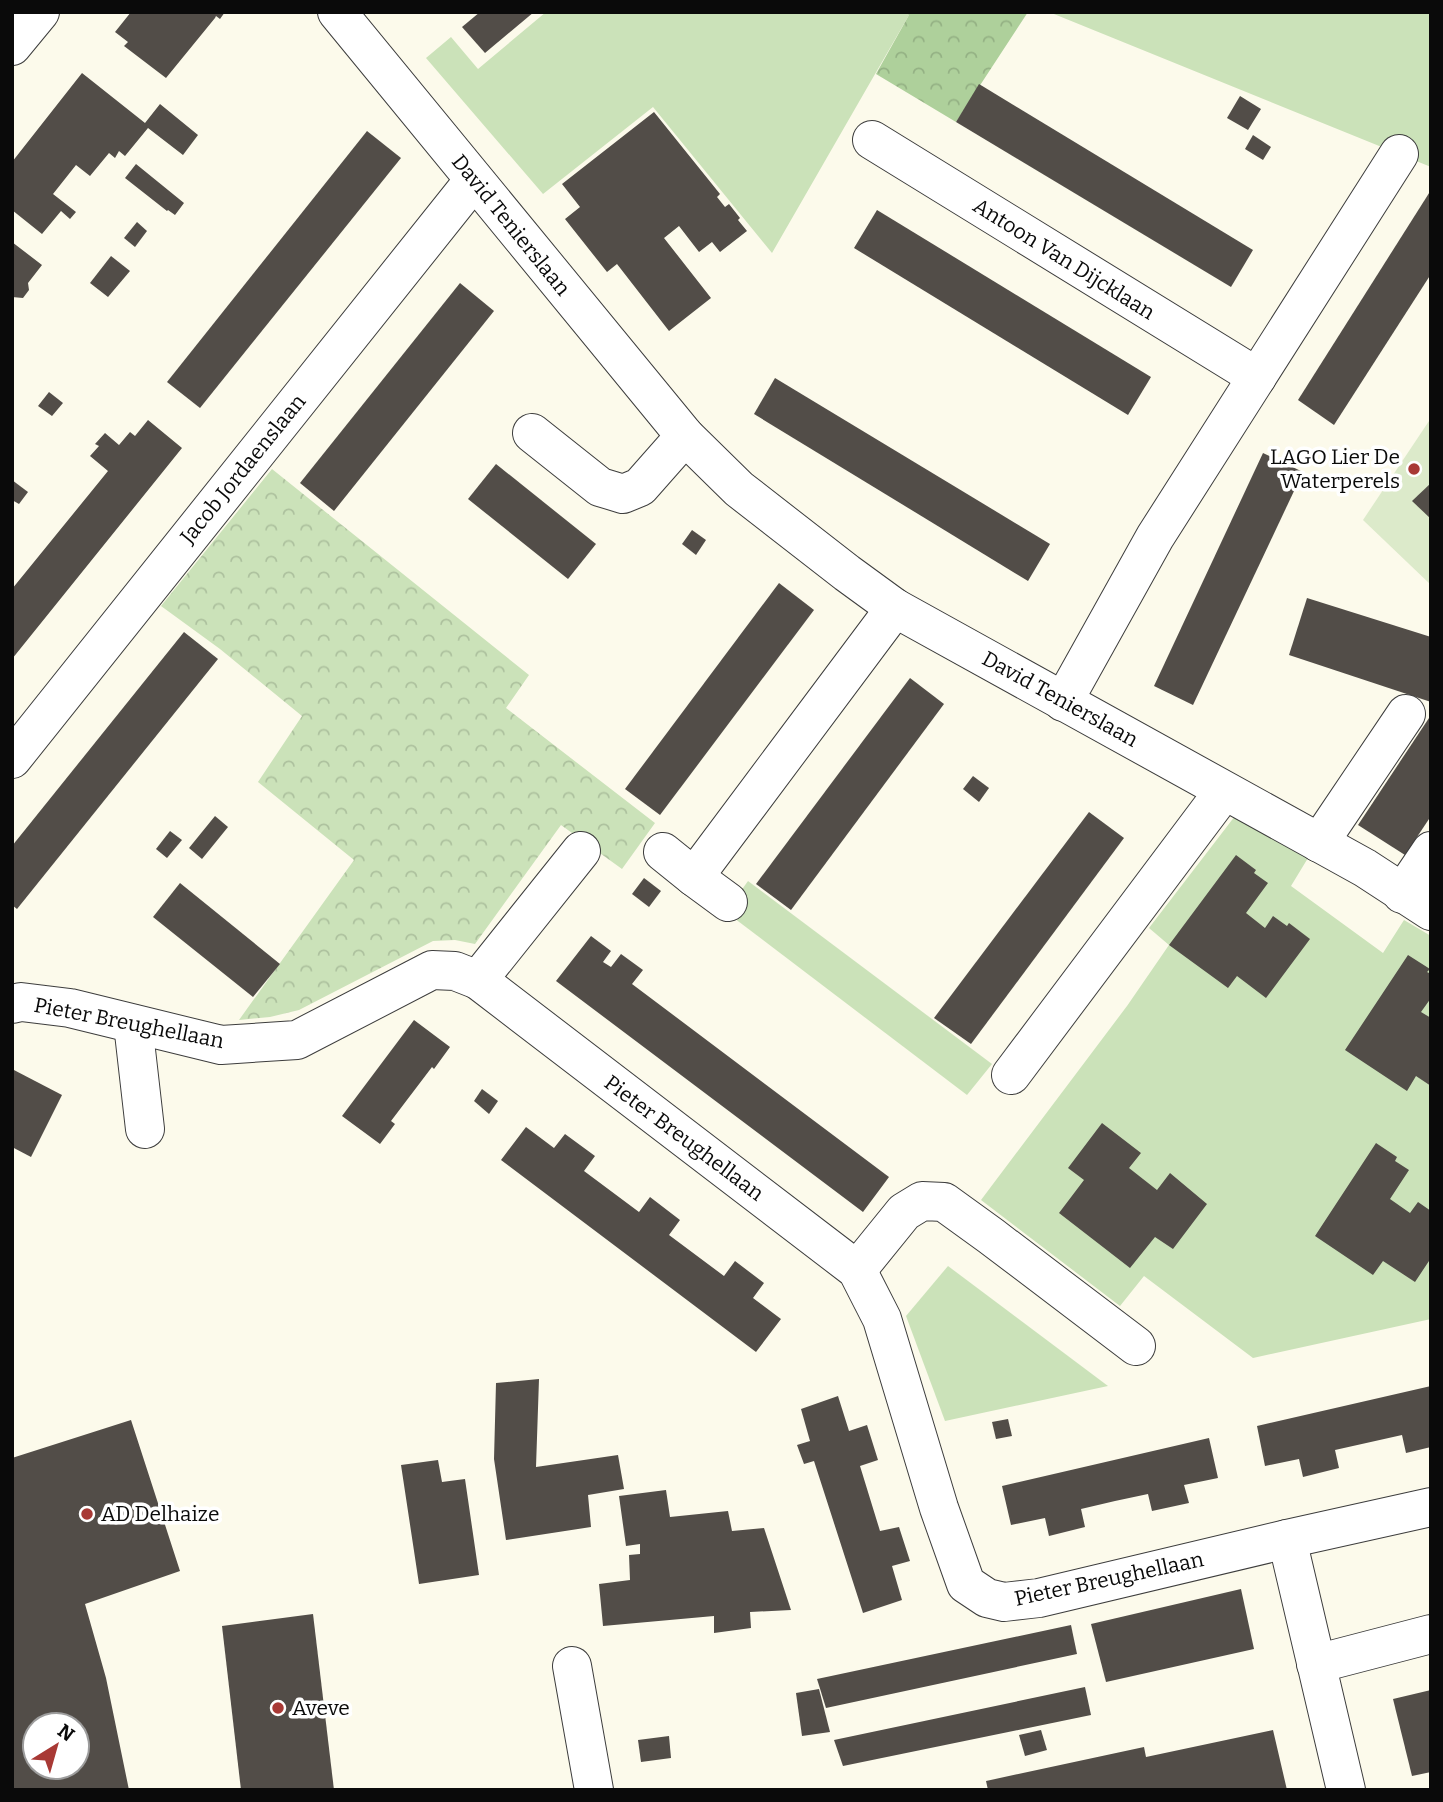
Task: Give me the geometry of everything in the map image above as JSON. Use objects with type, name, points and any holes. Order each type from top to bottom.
[{"type":"street","points":[[12,46],[40,12]]},
{"type":"street","name":"David Tenierslaan","points":[[337,12],[685,436],[739,489],[895,608],[1365,868],[1416,903]]},
{"type":"street","name":"Antoon Van Dijcklaan","points":[[872,140],[1257,377]]},
{"type":"street","points":[[1063,702],[1156,537],[1399,154]]},
{"type":"street","name":"Jacob Jordaenslaan","points":[[12,759],[474,180]]},
{"type":"street","points":[[532,433],[600,487],[623,494],[640,487],[685,436]]},
{"type":"street","points":[[694,877],[895,608]]},
{"type":"street","points":[[1319,843],[1406,714]]},
{"type":"street","points":[[1011,1074],[1224,792]]},
{"type":"street","points":[[478,980],[581,851]]},
{"type":"street","points":[[1416,903],[1431,851]]},
{"type":"street","points":[[663,852],[727,902]]},
{"type":"street","name":"Pieter Breughellaan","points":[[12,1004],[22,1002],[70,1008],[221,1045],[297,1040],[432,970],[455,971],[478,980],[857,1270],[882,1319],[939,1508],[966,1584],[987,1598],[1004,1602],[1039,1598],[1287,1539]]},
{"type":"street","points":[[133,1024],[145,1129]]},
{"type":"street","points":[[857,1270],[904,1212],[922,1200],[944,1202],[1136,1346]]},
{"type":"street","points":[[1346,1790],[1287,1539],[1431,1507]]},
{"type":"street","points":[[1316,1664],[1431,1634]]},
{"type":"street","points":[[572,1666],[594,1790]]},
{"type":"green space","points":[[546,12],[904,12],[909,15],[772,253],[653,107],[543,194],[426,58],[451,37],[478,69]]},
{"type":"green space","points":[[904,12],[1028,12],[956,122],[876,74],[909,15]]},
{"type":"green space","points":[[1049,12],[1431,12],[1431,167],[1399,154]]},
{"type":"green space","name":"LAGO Lier De Waterperels","points":[[1431,418],[1431,585],[1363,520]]},
{"type":"green space","points":[[272,469],[529,675],[506,708],[655,823],[622,869],[561,825],[475,944],[455,940],[433,941],[299,1010],[270,1017],[239,1020],[354,860],[258,782],[302,716],[220,649],[161,606]]},
{"type":"green space","points":[[1235,816],[1308,858],[1291,886],[1383,953],[1404,920],[1431,936],[1431,1319],[1253,1358],[1144,1276],[1120,1306],[981,1200],[1127,1006],[1169,945],[1149,928]]},
{"type":"green space","points":[[748,881],[992,1064],[967,1095],[726,912]]},
{"type":"green space","points":[[948,1266],[1108,1386],[945,1421],[906,1316]]},
{"type":"building","points":[[131,12],[225,12],[220,19],[216,16],[166,78],[124,46],[128,42],[115,32]]},
{"type":"building","points":[[480,12],[534,12],[485,53],[462,27]]},
{"type":"building","points":[[82,73],[145,123],[160,104],[198,135],[183,155],[148,128],[125,156],[119,151],[115,158],[109,153],[90,176],[76,165],[53,194],[76,212],[70,219],[61,211],[42,234],[12,210],[12,162]]},
{"type":"building","points":[[979,84],[1253,250],[1231,287],[956,122]]},
{"type":"building","points":[[1240,96],[1261,109],[1248,130],[1227,118]]},
{"type":"building","points":[[654,112],[720,194],[717,197],[725,207],[729,204],[747,231],[720,252],[712,242],[699,252],[679,226],[664,238],[711,298],[669,331],[617,264],[607,272],[565,219],[580,207],[562,184]]},
{"type":"building","points":[[367,131],[401,158],[200,408],[167,382]]},
{"type":"building","points":[[1253,135],[1271,147],[1263,160],[1245,149]]},
{"type":"building","points":[[136,164],[184,203],[175,215],[125,178]]},
{"type":"building","points":[[1431,190],[1431,274],[1334,425],[1298,400]]},
{"type":"building","points":[[877,210],[1151,377],[1128,415],[854,248]]},
{"type":"building","points":[[137,222],[147,231],[135,247],[124,238]]},
{"type":"building","points":[[12,242],[42,265],[28,283],[29,290],[23,298],[12,297]]},
{"type":"building","points":[[111,256],[130,271],[108,297],[90,283]]},
{"type":"building","points":[[460,283],[494,311],[334,511],[300,483]]},
{"type":"building","points":[[775,378],[1050,544],[1028,581],[754,414]]},
{"type":"building","points":[[49,392],[63,403],[52,416],[38,406]]},
{"type":"building","points":[[148,420],[182,448],[12,659],[12,589],[108,471],[90,456],[99,446],[95,444],[105,433],[119,445],[130,432],[135,436]]},
{"type":"building","points":[[1263,453],[1303,472],[1193,705],[1154,686]]},
{"type":"building","points":[[496,464],[596,544],[568,579],[468,499]]},
{"type":"building","points":[[12,480],[28,492],[19,504],[12,500]]},
{"type":"building","points":[[1431,483],[1431,519],[1412,501]]},
{"type":"building","points":[[692,530],[706,540],[696,555],[682,544]]},
{"type":"building","points":[[779,583],[814,610],[660,815],[625,789]]},
{"type":"building","points":[[1307,598],[1431,637],[1431,702],[1289,655]]},
{"type":"building","points":[[184,632],[218,659],[17,909],[12,905],[12,846]]},
{"type":"building","points":[[910,678],[944,704],[791,910],[756,884]]},
{"type":"building","points":[[1431,715],[1431,816],[1405,855],[1358,825]]},
{"type":"building","points":[[973,776],[989,788],[979,802],[963,789]]},
{"type":"building","points":[[1089,812],[1124,838],[971,1044],[934,1018]]},
{"type":"building","points":[[215,816],[228,827],[202,859],[189,848]]},
{"type":"building","points":[[170,831],[182,840],[167,858],[156,849]]},
{"type":"building","points":[[1236,855],[1268,883],[1246,913],[1265,928],[1273,916],[1287,926],[1289,923],[1310,939],[1266,998],[1237,976],[1228,988],[1169,945]]},
{"type":"building","points":[[644,878],[661,891],[649,907],[632,894]]},
{"type":"building","points":[[180,883],[280,964],[253,997],[153,917]]},
{"type":"building","points":[[591,936],[611,951],[603,962],[611,967],[621,954],[643,970],[632,984],[889,1177],[863,1212],[556,981]]},
{"type":"building","points":[[1408,955],[1430,969],[1427,972],[1431,974],[1431,998],[1421,1012],[1431,1018],[1431,1086],[1416,1076],[1407,1091],[1345,1050]]},
{"type":"building","points":[[414,1020],[450,1047],[391,1121],[395,1124],[380,1144],[342,1116]]},
{"type":"building","points":[[12,1069],[62,1095],[31,1157],[12,1147]]},
{"type":"building","points":[[482,1089],[498,1101],[489,1114],[474,1101]]},
{"type":"building","points":[[1102,1123],[1141,1153],[1129,1168],[1157,1190],[1170,1173],[1207,1204],[1173,1249],[1155,1237],[1130,1268],[1059,1213],[1084,1180],[1068,1168]]},
{"type":"building","points":[[526,1127],[554,1148],[565,1134],[595,1156],[584,1171],[639,1212],[650,1197],[680,1220],[669,1235],[724,1276],[735,1261],[764,1283],[753,1298],[781,1319],[756,1352],[501,1160]]},
{"type":"building","points":[[1376,1143],[1397,1157],[1395,1161],[1409,1170],[1390,1199],[1410,1213],[1418,1202],[1431,1211],[1431,1258],[1415,1282],[1383,1261],[1373,1275],[1315,1236]]},
{"type":"building","points":[[539,1379],[536,1467],[618,1455],[624,1489],[588,1495],[591,1527],[506,1540],[494,1459],[496,1383]]},
{"type":"building","points":[[1431,1386],[1431,1447],[1406,1453],[1402,1435],[1335,1450],[1339,1468],[1303,1477],[1299,1459],[1265,1466],[1257,1426]]},
{"type":"building","points":[[838,1396],[849,1431],[867,1425],[878,1460],[860,1466],[880,1531],[899,1527],[910,1561],[892,1566],[902,1600],[863,1613],[814,1461],[804,1464],[797,1445],[810,1441],[801,1409]]},
{"type":"building","points":[[1008,1419],[1012,1436],[996,1439],[992,1422]]},
{"type":"building","name":"AD Delhaize","points":[[131,1420],[180,1571],[85,1604],[106,1678],[129,1790],[12,1790],[12,1458]]},
{"type":"building","points":[[1209,1438],[1218,1478],[1184,1485],[1189,1503],[1152,1511],[1148,1494],[1081,1509],[1085,1527],[1049,1536],[1045,1518],[1011,1525],[1002,1486]]},
{"type":"building","points":[[438,1460],[442,1482],[465,1479],[479,1575],[419,1584],[401,1465]]},
{"type":"building","points":[[666,1490],[670,1517],[728,1511],[732,1531],[764,1528],[791,1610],[750,1612],[751,1628],[714,1633],[714,1616],[603,1626],[599,1584],[630,1580],[629,1555],[640,1554],[640,1544],[626,1546],[619,1496]]},
{"type":"building","points":[[1241,1589],[1254,1649],[1106,1682],[1091,1624]]},
{"type":"building","name":"Aveve","points":[[313,1614],[334,1790],[241,1790],[222,1626]]},
{"type":"building","points":[[1071,1625],[1077,1654],[826,1708],[817,1679]]},
{"type":"building","points":[[1085,1687],[1091,1715],[843,1766],[834,1740]]},
{"type":"building","points":[[819,1689],[830,1732],[802,1736],[796,1693]]},
{"type":"building","points":[[1431,1690],[1431,1772],[1412,1776],[1393,1699]]},
{"type":"building","points":[[1041,1730],[1047,1750],[1025,1756],[1019,1735]]},
{"type":"building","points":[[1273,1730],[1287,1790],[988,1790],[986,1781],[1144,1747],[1146,1757]]},
{"type":"building","points":[[669,1736],[671,1758],[641,1762],[638,1740]]},
{"type":"place","name":"LAGO Lier De Waterperels","points":[[1414,469]]},
{"type":"place","name":"AD Delhaize","points":[[87,1514]]},
{"type":"place","name":"Aveve","points":[[278,1708]]}]
